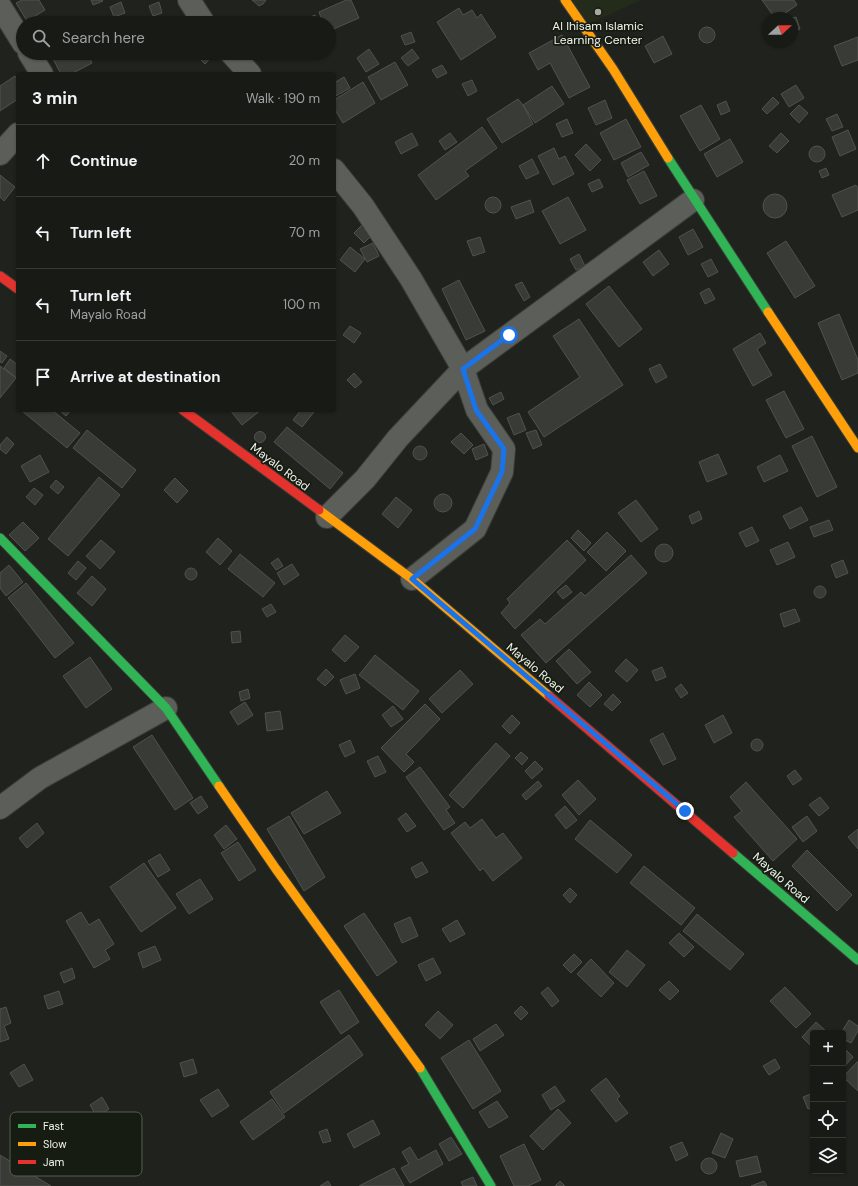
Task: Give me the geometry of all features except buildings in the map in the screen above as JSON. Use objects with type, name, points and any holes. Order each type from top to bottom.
[{"type":"street","points":[[189,0],[199,16]]},
{"type":"street","points":[[565,0],[614,68],[693,200],[858,448]]},
{"type":"street","points":[[0,6],[16,32]]},
{"type":"street","points":[[33,60],[41,72]]},
{"type":"street","points":[[237,60],[248,72]]},
{"type":"street","points":[[0,154],[16,136]]},
{"type":"street","points":[[336,172],[363,206],[411,279],[463,369],[476,410],[504,449],[502,472],[475,529],[412,579]]},
{"type":"street","points":[[327,517],[365,479],[398,438],[463,369],[693,200]]},
{"type":"street","points":[[0,276],[16,288]]},
{"type":"street","name":"Mayalo Road","points":[[186,412],[412,579],[858,960]]},
{"type":"street","points":[[0,538],[166,708],[276,869],[428,1079],[491,1186]]},
{"type":"street","points":[[0,808],[40,778],[166,708]]},
{"type":"shaded area","name":"Al Ihisam Islamic Learning Center","points":[[571,0],[641,0],[589,24]]},
{"type":"traffic: fast","points":[[668,158],[768,312]]},
{"type":"traffic: fast","points":[[0,538],[166,708],[219,786]]},
{"type":"traffic: fast","points":[[733,853],[858,960]]},
{"type":"traffic: fast","points":[[420,1068],[491,1186]]},
{"type":"traffic: slow","points":[[565,0],[613,69],[668,158]]},
{"type":"traffic: slow","points":[[768,312],[858,448]]},
{"type":"traffic: slow","points":[[319,510],[412,579],[549,696]]},
{"type":"traffic: slow","points":[[219,786],[276,869],[420,1068]]},
{"type":"traffic: jam","points":[[0,276],[16,288]]},
{"type":"traffic: jam","points":[[186,412],[319,510]]},
{"type":"traffic: jam","points":[[549,696],[733,853]]},
{"type":"place","name":"Al Ihisam Islamic Learning Center","points":[[598,12]]},
{"type":"route","points":[[509,335],[463,369],[476,410],[504,449],[502,472],[475,529],[412,579],[685,811]]}]
